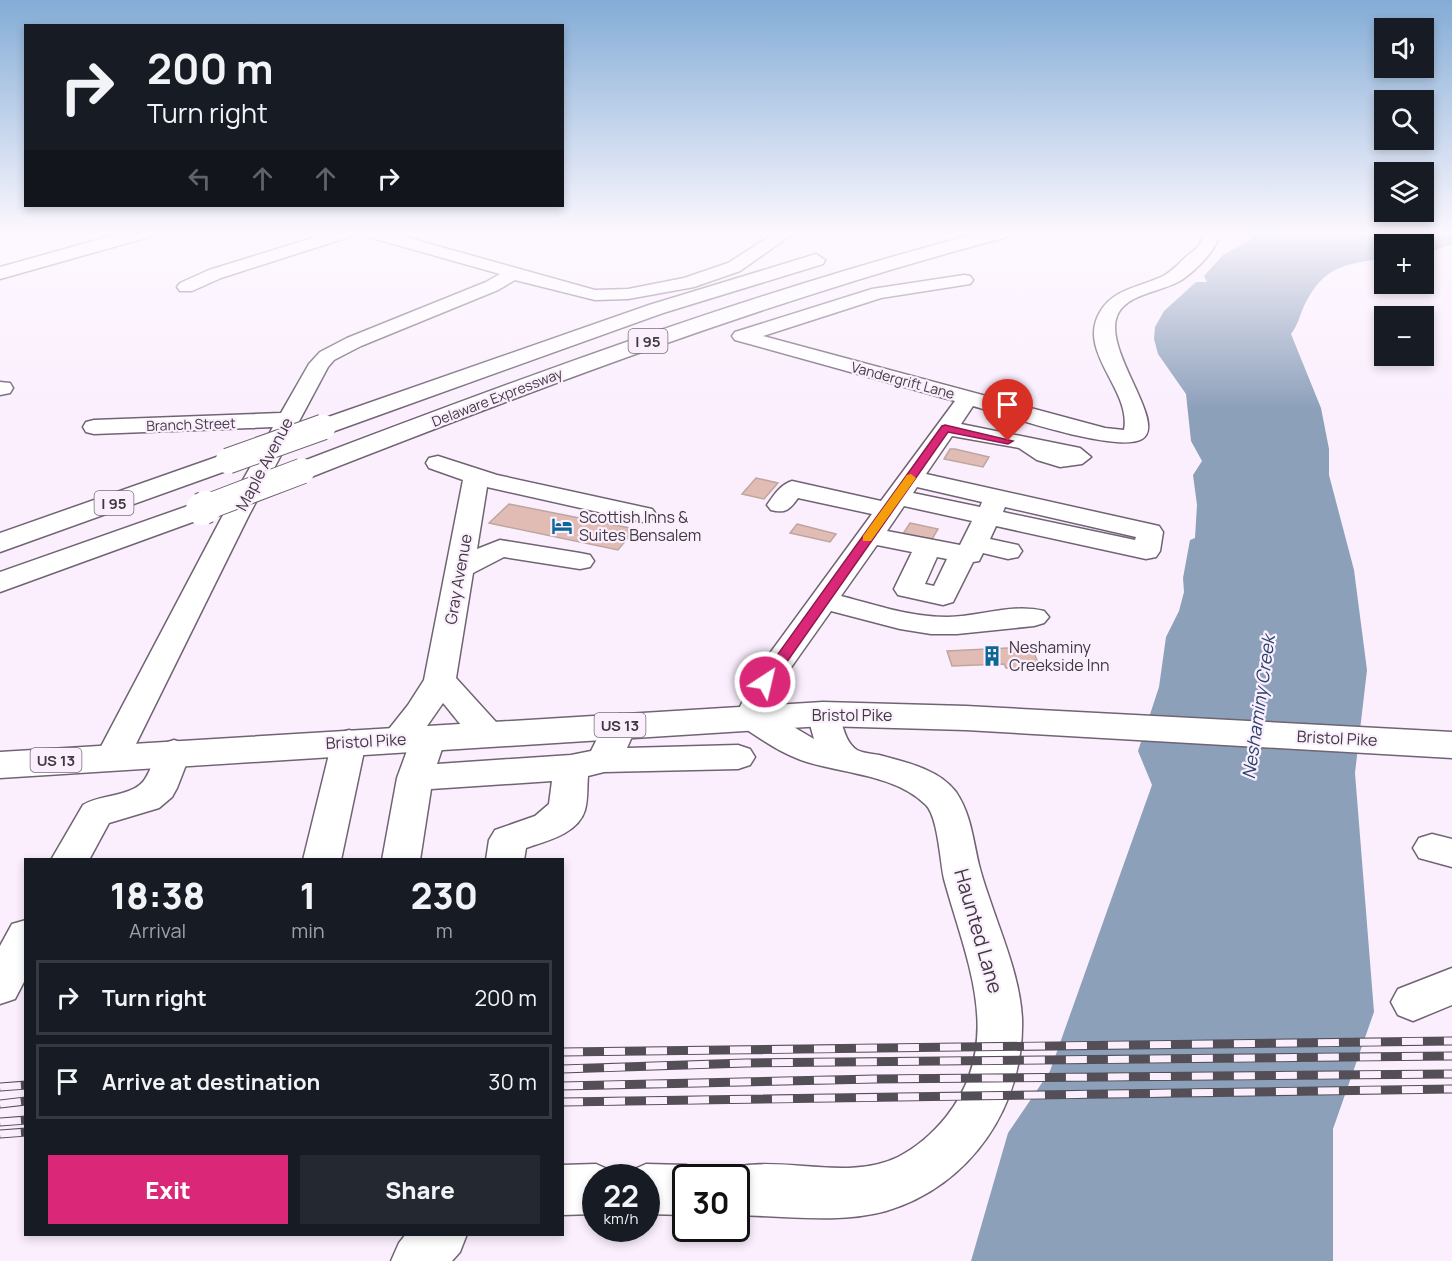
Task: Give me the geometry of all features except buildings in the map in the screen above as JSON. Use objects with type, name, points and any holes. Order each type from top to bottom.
[{"type":"main road","name":"Delaware Expressway","points":[[0,543],[656,309],[713,292]]},
{"type":"main road","name":"Delaware Expressway","points":[[0,584],[638,344],[790,292]]},
{"type":"main road","name":"Bristol Pike","points":[[0,765],[174,752],[823,714],[914,716],[1452,745]]},
{"type":"street","name":"Maple Avenue","points":[[113,756],[236,515],[311,375],[327,356],[354,342],[478,292]]},
{"type":"street","points":[[583,292],[595,295],[640,292]]},
{"type":"street","name":"Vandergrift Lane","points":[[884,292],[742,336],[1110,436]]},
{"type":"street","points":[[945,428],[1075,454],[1091,454],[1100,450],[1110,436],[1133,435],[1138,426],[1134,409],[1119,379],[1105,332],[1107,315],[1122,298],[1136,292]]},
{"type":"street","points":[[752,717],[765,682],[968,398]]},
{"type":"street","name":"Branch Street","points":[[94,427],[288,420]]},
{"type":"street","points":[[438,463],[476,477],[643,514]]},
{"type":"street","name":"Gray Avenue","points":[[414,738],[420,712],[440,680],[476,477]]},
{"type":"street","points":[[904,487],[992,507],[1146,551],[1150,532],[992,507]]},
{"type":"street","points":[[780,505],[792,489],[904,487],[1079,497]]},
{"type":"street","points":[[927,549],[908,589],[943,596],[992,507]]},
{"type":"street","points":[[870,535],[927,549],[1008,551]]},
{"type":"street","points":[[459,569],[500,548],[580,561]]},
{"type":"street","points":[[823,600],[922,624],[942,626],[1004,618],[1034,618]]},
{"type":"street","points":[[440,680],[489,734]]},
{"type":"street","points":[[823,714],[833,746],[847,760]]},
{"type":"street","name":"Haunted Lane","points":[[750,1190],[862,1189],[908,1179],[931,1165],[968,1128],[980,1105],[996,1061],[1000,1020],[999,999],[963,877],[947,807],[933,790],[922,783],[802,748],[752,717]]},
{"type":"street","points":[[505,858],[508,840],[548,826],[567,810],[588,764],[620,725]]},
{"type":"street","points":[[401,858],[416,778],[414,738]]},
{"type":"street","points":[[322,858],[349,742]]},
{"type":"street","points":[[71,858],[96,814],[104,809],[146,800],[159,788],[174,752]]},
{"type":"street","points":[[416,778],[588,764],[738,757]]},
{"type":"street","points":[[0,986],[24,940]]},
{"type":"street","points":[[1413,1002],[1452,986]]},
{"type":"street","points":[[564,1190],[582,1189]]},
{"type":"street","points":[[417,1261],[440,1236]]},
{"type":"water","name":"Neshaminy Creek","points":[[1185,292],[1312,292],[1291,334],[1321,408],[1329,449],[1329,475],[1354,570],[1367,670],[1355,773],[1374,1012],[1333,1129],[1333,1261],[971,1261],[1008,1133],[1050,1071],[1152,785],[1138,751],[1159,687],[1166,637],[1179,611],[1184,592],[1183,578],[1190,540],[1195,538],[1197,505],[1193,475],[1202,461],[1191,441],[1186,394],[1158,354],[1154,339],[1155,327],[1164,311]]},
{"type":"railway","points":[[564,1052],[1452,1041]]},
{"type":"railway","points":[[564,1069],[746,1063],[1452,1056]]},
{"type":"railway","points":[[564,1086],[875,1079],[1452,1074]]},
{"type":"railway","points":[[0,1087],[24,1085]]},
{"type":"railway","points":[[564,1102],[1452,1089]]},
{"type":"railway","points":[[0,1104],[24,1101]]},
{"type":"railway","points":[[0,1122],[24,1120]]},
{"type":"railway","points":[[0,1134],[24,1132]]},
{"type":"slow traffic","points":[[867,539],[911,478]]},
{"type":"place","name":"Scottish Inns & Suites Bensalem","points":[[562,526]]},
{"type":"place","name":"Neshaminy Creekside Inn","points":[[992,656]]},
{"type":"route","points":[[765,682],[945,428],[1008,441]]}]
